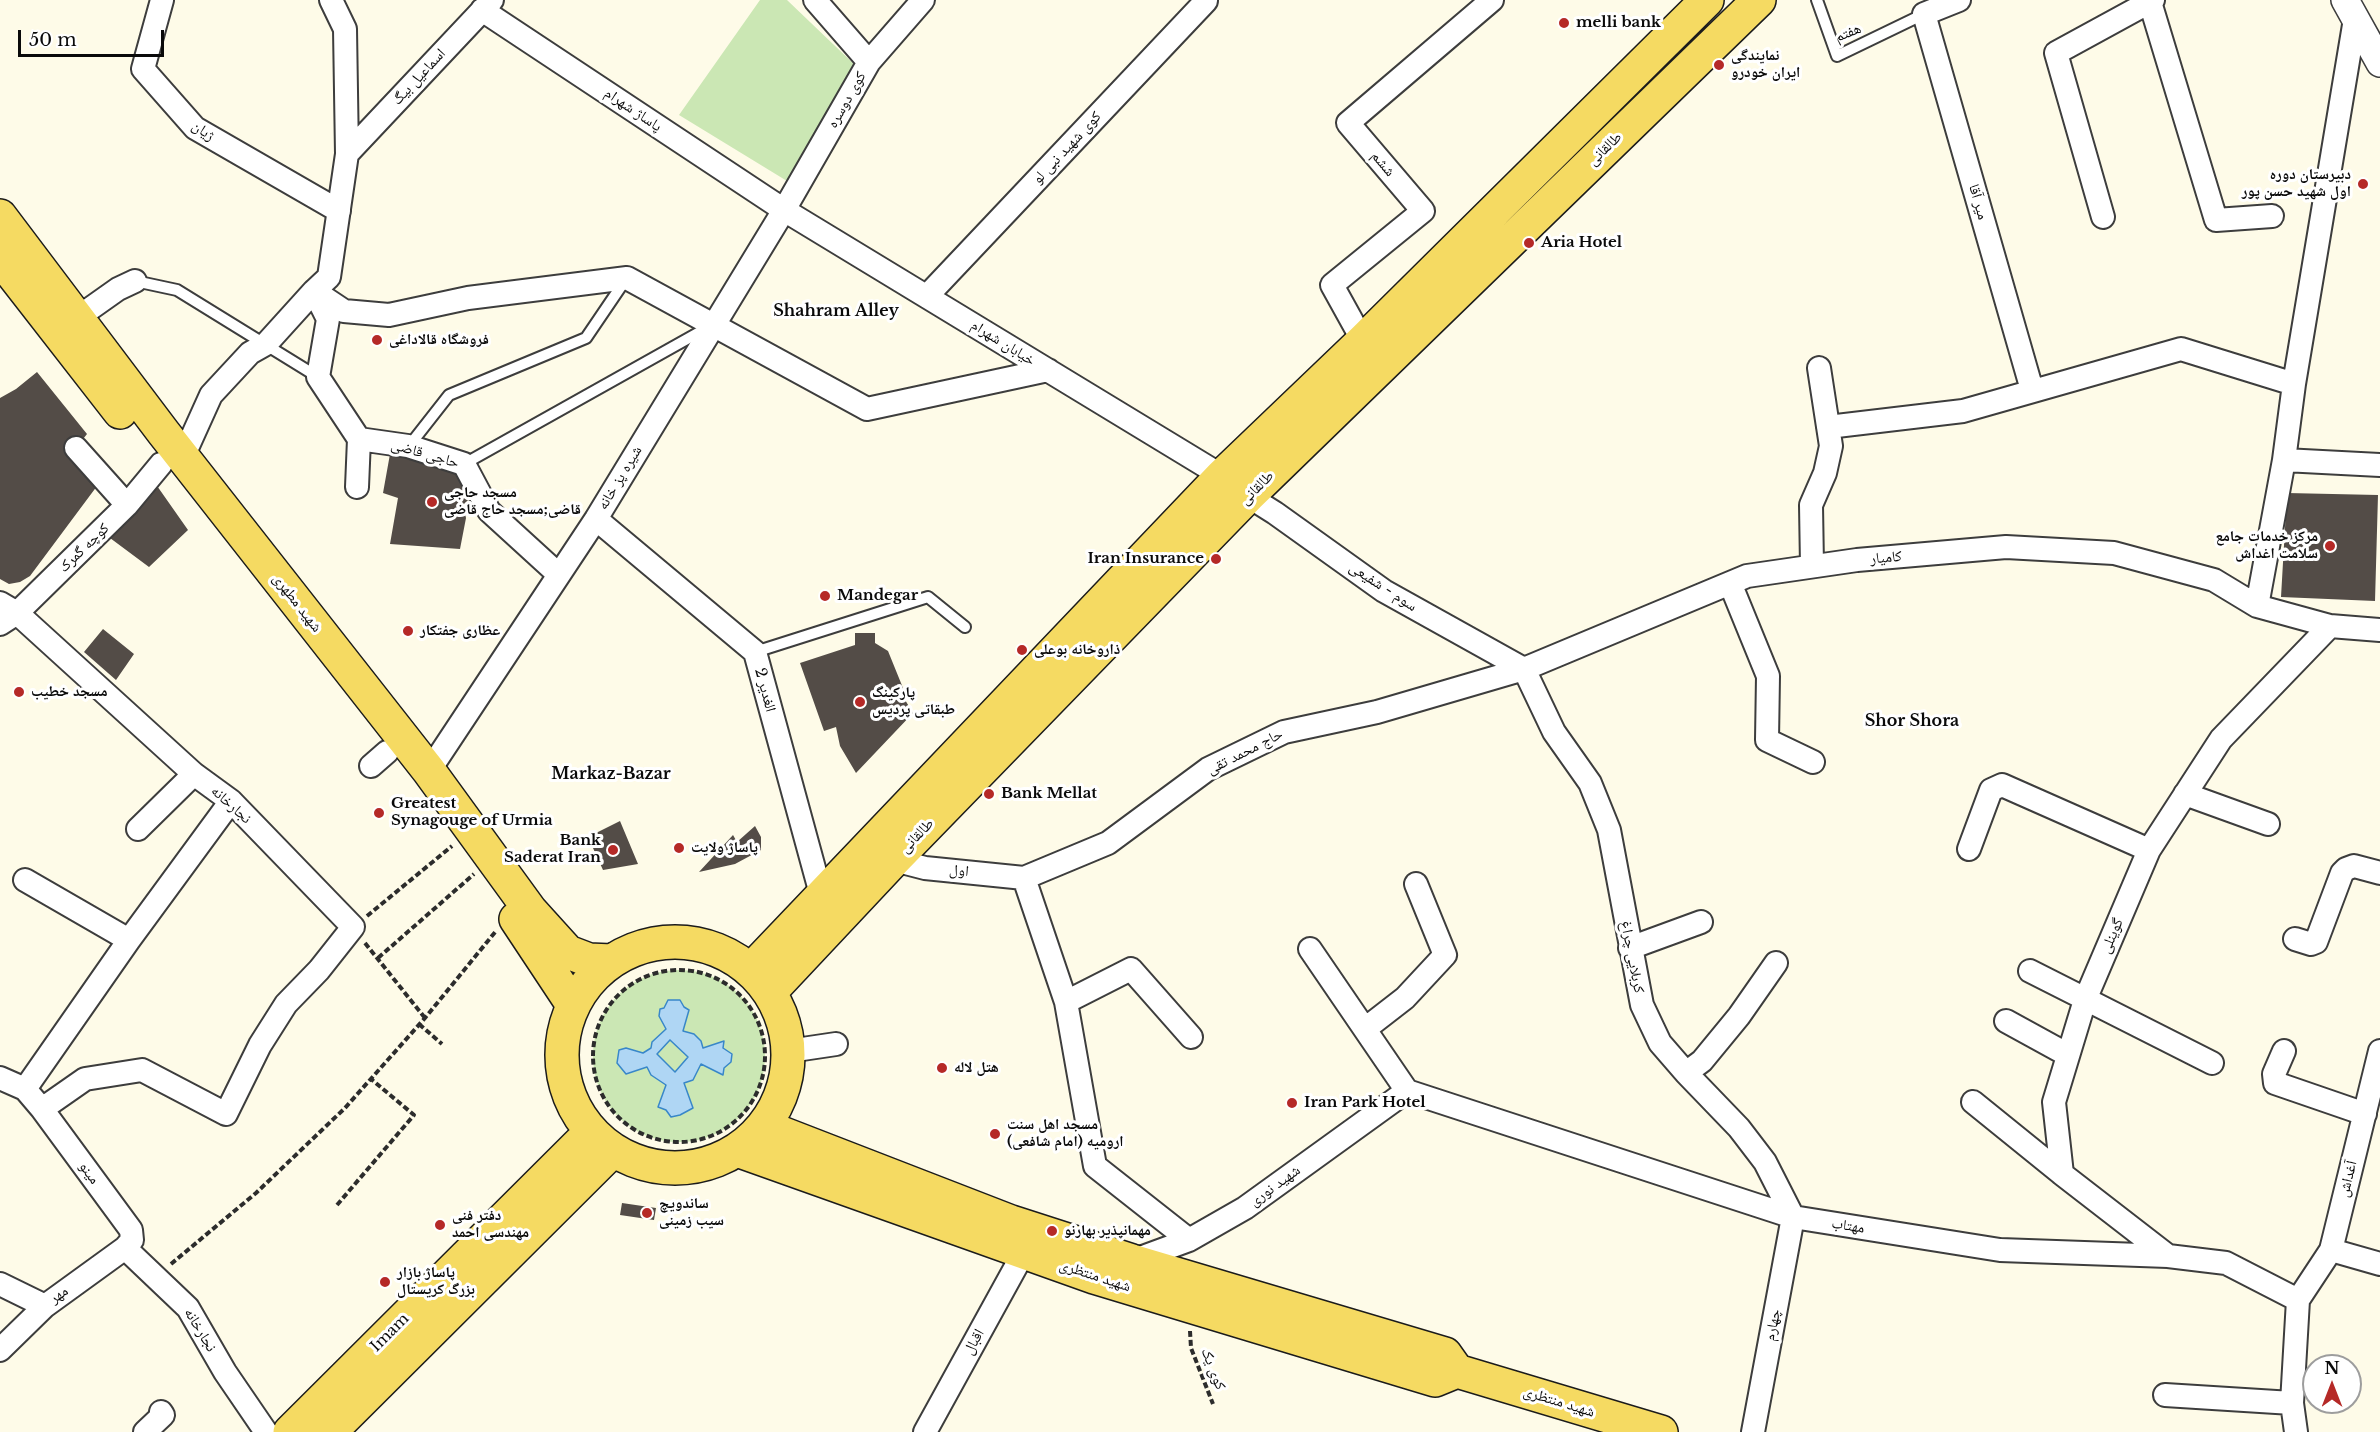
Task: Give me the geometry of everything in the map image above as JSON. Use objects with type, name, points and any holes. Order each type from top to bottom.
[{"type":"main road","name":"طالقانی","points":[[760,981],[821,894],[1222,476],[1363,341],[1707,0]]},
{"type":"main road","name":"طالقانی","points":[[760,981],[894,860],[1248,496],[1759,0]]},
{"type":"main road","name":"شهید مطهری","points":[[0,216],[77,318],[172,461],[379,759],[457,842],[512,912],[573,1005]]},
{"type":"main road","name":"شهید مطهری","points":[[0,258],[429,771],[530,910],[568,952],[588,960],[612,961]]},
{"type":"main road","points":[[1222,476],[1248,496]]},
{"type":"main road","points":[[668,942],[698,944],[726,953],[760,981],[780,1011],[787,1030],[777,1046],[788,1075],[781,1098],[763,1126],[737,1150],[716,1161],[696,1167],[674,1168],[642,1163],[602,1141],[575,1110],[561,1058],[564,1030],[573,1005],[589,980],[612,961],[639,947],[668,942]]},
{"type":"main road","name":"شهید منتظری","points":[[763,1126],[1011,1222],[1192,1307],[1435,1380],[1457,1371]]},
{"type":"main road","name":"Imam","points":[[290,1432],[602,1141]]},
{"type":"main road","name":"Imam","points":[[330,1432],[602,1141]]},
{"type":"main road","name":"شهید منتظری","points":[[737,1150],[1024,1252],[1097,1264],[1132,1261],[1445,1354],[1457,1371],[1661,1432]]},
{"type":"street","name":"ژیان","points":[[162,0],[143,69],[195,128],[339,211]]},
{"type":"street","name":"کوچه گمرک","points":[[6,614],[127,505],[172,461],[211,395],[250,353],[266,344],[328,277],[347,154],[345,29],[331,0]]},
{"type":"street","points":[[815,0],[869,62]]},
{"type":"street","name":"کوی دوسره","points":[[784,210],[869,62],[923,0]]},
{"type":"street","name":"ششم","points":[[1363,341],[1332,285],[1423,211],[1348,123],[1492,0]]},
{"type":"street","points":[[1924,14],[1959,0]]},
{"type":"street","name":"کوی شهید نبی لو","points":[[927,296],[1206,1]]},
{"type":"street","points":[[2103,217],[2056,53],[2151,1],[2216,220],[2272,216]]},
{"type":"street","name":"اسماعیل بیگ","points":[[347,154],[487,5]]},
{"type":"street","name":"پاساژ شهرام","points":[[487,5],[784,210]]},
{"type":"street","points":[[2350,10],[2380,63]]},
{"type":"street","points":[[2257,606],[2284,460],[2350,10]]},
{"type":"street","name":"میر آقا","points":[[1924,14],[2032,390]]},
{"type":"street","name":"خیابان شهرام","points":[[784,210],[1222,476]]},
{"type":"street","name":"شیره پز خانه","points":[[429,771],[596,519],[784,210]]},
{"type":"street","points":[[314,291],[344,311],[389,315],[468,298],[627,278],[867,409],[1048,370]]},
{"type":"street","points":[[77,318],[118,289],[135,281]]},
{"type":"street","points":[[314,291],[328,319],[318,376],[360,439],[357,487]]},
{"type":"street","points":[[1828,427],[1963,411],[2181,349],[2295,384]]},
{"type":"street","points":[[1812,566],[1811,506],[1825,473],[1831,446],[1819,368]]},
{"type":"street","name":"حاجی قاضی","points":[[360,439],[408,446],[464,464],[489,511],[558,574]]},
{"type":"street","points":[[76,448],[127,505]]},
{"type":"street","points":[[2284,460],[2380,465]]},
{"type":"street","name":"سوم - شفیعی","points":[[1248,496],[1384,591],[1524,669]]},
{"type":"street","name":"2 الغدیر","points":[[596,519],[755,652],[821,894]]},
{"type":"street","name":"کامیار","points":[[1524,669],[1747,576],[1812,566],[2006,547],[2114,553],[2214,580],[2257,606],[2330,626],[2380,630]]},
{"type":"street","points":[[1730,583],[1768,676],[1767,740],[1813,762]]},
{"type":"street","name":"نجارخانه","points":[[6,614],[194,774],[231,801],[353,927]]},
{"type":"street","name":"گوینلی","points":[[2062,1174],[2054,1102],[2085,1000],[2149,850],[2221,739],[2330,626]]},
{"type":"street","name":"حاج محمد تقی","points":[[1024,878],[1108,843],[1208,770],[1284,732],[1377,712],[1524,669]]},
{"type":"street","name":"کربلایی چراغ","points":[[1524,669],[1554,732],[1590,783],[1609,830],[1642,1005],[1660,1043],[1739,1128],[1765,1162],[1793,1217]]},
{"type":"street","points":[[138,829],[194,774]]},
{"type":"street","points":[[1968,849],[1991,790],[2002,785],[2149,850]]},
{"type":"street","points":[[2185,794],[2268,824]]},
{"type":"street","points":[[25,1089],[129,940],[231,801]]},
{"type":"street","name":"اول","points":[[894,860],[925,868],[1024,878]]},
{"type":"street","points":[[2295,939],[2311,944],[2316,942],[2342,873],[2346,869],[2354,866],[2380,873]]},
{"type":"street","points":[[1024,878],[1066,1002],[1095,1166],[1189,1240]]},
{"type":"street","points":[[25,880],[129,940]]},
{"type":"street","points":[[1365,1029],[1405,998],[1445,955],[1416,884]]},
{"type":"street","points":[[1630,948],[1701,922]]},
{"type":"street","points":[[42,1109],[85,1079],[142,1070],[226,1114],[260,1045],[286,1004],[319,970],[353,927]]},
{"type":"street","points":[[1310,949],[1407,1091]]},
{"type":"street","points":[[1686,1073],[1702,1061],[1739,1016],[1776,963]]},
{"type":"street","points":[[1066,1002],[1131,969],[1191,1037]]},
{"type":"street","points":[[2030,971],[2212,1063]]},
{"type":"street","points":[[2006,1022],[2068,1054]]},
{"type":"street","points":[[777,1046],[836,1044]]},
{"type":"street","points":[[2284,1051],[2274,1074],[2275,1083],[2365,1114]]},
{"type":"street","name":"آغداش","points":[[2298,1300],[2331,1250],[2380,1051]]},
{"type":"street","name":"مینو","points":[[0,1077],[25,1089],[131,1230],[132,1240],[125,1248]]},
{"type":"street","name":"شهید نوری","points":[[1132,1261],[1189,1240],[1245,1208],[1407,1091]]},
{"type":"street","name":"مهتاب","points":[[1407,1091],[1793,1217],[2000,1250],[2168,1256],[2226,1263],[2298,1300]]},
{"type":"street","points":[[1973,1102],[2168,1256]]},
{"type":"street","name":"چهارم","points":[[1753,1432],[1793,1217]]},
{"type":"street","points":[[125,1248],[155,1278]]},
{"type":"street","name":"مهر","points":[[0,1350],[45,1306],[125,1248]]},
{"type":"street","points":[[2331,1250],[2380,1264]]},
{"type":"street","name":"اقبال","points":[[925,1432],[1024,1252]]},
{"type":"street","name":"نجارخانه","points":[[155,1278],[188,1308],[225,1372],[266,1432]]},
{"type":"street","points":[[0,1284],[45,1306]]},
{"type":"street","points":[[2296,1432],[2292,1403],[2298,1300]]},
{"type":"street","points":[[2165,1395],[2292,1403]]},
{"type":"street","points":[[145,1432],[163,1415],[161,1412]]},
{"type":"lane","name":"هفتم","points":[[1816,0],[1837,56],[1924,14]]},
{"type":"lane","points":[[408,446],[449,395],[586,338],[627,278]]},
{"type":"lane","points":[[135,281],[177,290],[318,376]]},
{"type":"lane","points":[[464,464],[714,324]]},
{"type":"lane","points":[[755,652],[928,597],[964,627]]},
{"type":"path","points":[[425,1018],[353,927],[457,842]]},
{"type":"path","points":[[378,958],[479,870]]},
{"type":"path","points":[[155,1278],[256,1192],[345,1108],[425,1018],[512,912]]},
{"type":"path","points":[[676,970],[702,973],[725,983],[744,999],[777,1046],[764,1065],[759,1088],[747,1108],[729,1125],[705,1137],[678,1142],[649,1137],[616,1115],[604,1099],[595,1076],[592,1050],[597,1027],[619,993],[644,977],[676,970]]},
{"type":"path","points":[[419,1024],[442,1044]]},
{"type":"path","points":[[337,1204],[414,1115],[371,1078]]},
{"type":"path","name":"کوی یک","points":[[1192,1307],[1189,1337],[1213,1404]]},
{"type":"green space","points":[[760,0],[787,0],[857,67],[787,181],[679,115]]},
{"type":"green space","points":[[679,970],[712,977],[740,995],[758,1023],[765,1056],[758,1089],[740,1117],[712,1135],[679,1142],[646,1135],[618,1117],[600,1089],[593,1056],[600,1023],[618,995],[646,977]]},
{"type":"water","points":[[668,1000],[680,1000],[689,1010],[683,1031],[694,1034],[701,1041],[703,1048],[724,1041],[723,1048],[732,1054],[731,1062],[724,1068],[723,1075],[701,1064],[693,1080],[684,1083],[693,1108],[671,1117],[666,1110],[658,1107],[666,1085],[651,1075],[647,1067],[626,1074],[617,1063],[619,1050],[626,1048],[643,1053],[651,1048],[652,1042],[666,1029],[659,1016],[660,1009],[664,1008]],"holes":[[[670,1040],[688,1057],[675,1072],[657,1054]]]},
{"type":"building","points":[[37,372],[87,434],[76,448],[103,478],[30,576],[20,582],[9,584],[0,579],[0,398],[16,389]]},
{"type":"building","name":"مسجد حاجی قاضی;مسجد حاج قاضی","points":[[390,454],[456,470],[470,498],[463,505],[466,518],[460,549],[390,544],[398,498],[383,493]]},
{"type":"building","points":[[155,483],[188,530],[149,567],[110,538]]},
{"type":"building","name":"مرکز خدمات جامع سلامت اغداش","points":[[2287,493],[2378,495],[2375,601],[2281,597]]},
{"type":"building","points":[[103,629],[134,654],[116,680],[84,652]]},
{"type":"building","name":"پارکینگ طبقاتی پردیس","points":[[855,633],[875,633],[875,643],[888,651],[903,688],[899,690],[913,713],[856,773],[840,746],[836,727],[824,731],[800,663],[855,645]]},
{"type":"building","name":"Bank Saderat Iran","points":[[620,821],[638,864],[603,870],[588,837]]},
{"type":"building","points":[[755,826],[761,837],[761,850],[735,864],[699,872],[733,835],[737,842]]},
{"type":"building","points":[[622,1203],[656,1208],[654,1220],[620,1215]]},
{"type":"place","name":"melli bank","points":[[1564,23]]},
{"type":"place","name":"نمایندگی ایران خودرو","points":[[1719,65]]},
{"type":"place","name":"دبیرستان دوره اول شهید حسن پور","points":[[2363,184]]},
{"type":"place","name":"Aria Hotel","points":[[1529,243]]},
{"type":"place","name":"فروشگاه قالاداغی","points":[[377,340]]},
{"type":"place","name":"مسجد حاجی قاضی;مسجد حاج قاضی","points":[[432,502]]},
{"type":"place","name":"مرکز خدمات جامع سلامت اغداش","points":[[2330,546]]},
{"type":"place","name":"Iran Insurance","points":[[1216,559]]},
{"type":"place","name":"Mandegar","points":[[825,596]]},
{"type":"place","name":"عظاری جفتکار","points":[[408,631]]},
{"type":"place","name":"ذاروخانه بوعلی","points":[[1022,650]]},
{"type":"place","name":"مسجد خطیب","points":[[19,692]]},
{"type":"place","name":"پارکینگ طبقاتی پردیس","points":[[860,702]]},
{"type":"place","name":"Bank Mellat","points":[[989,794]]},
{"type":"place","name":"Greatest Synagouge of Urmia","points":[[379,813]]},
{"type":"place","name":"پاساژ ولایت","points":[[679,848]]},
{"type":"place","name":"Bank Saderat Iran","points":[[613,850]]},
{"type":"place","name":"هتل لاله","points":[[942,1068]]},
{"type":"place","name":"Iran Park Hotel","points":[[1292,1103]]},
{"type":"place","name":"مسجد اهل سنت ارومیه (امام شافعی)","points":[[995,1134]]},
{"type":"place","name":"ساندویچ سیب زمینی","points":[[647,1213]]},
{"type":"place","name":"دفتر فنی مهندسی احمد","points":[[440,1225]]},
{"type":"place","name":"مهمانپذیر بهارنو","points":[[1052,1231]]},
{"type":"place","name":"پاساژ بازار بزرگ کریستال","points":[[385,1282]]},
{"type":"district","name":"Shahram Alley","points":[[836,311]]},
{"type":"district","name":"Shor Shora","points":[[1912,721]]},
{"type":"district","name":"Markaz-Bazar","points":[[611,774]]}]
